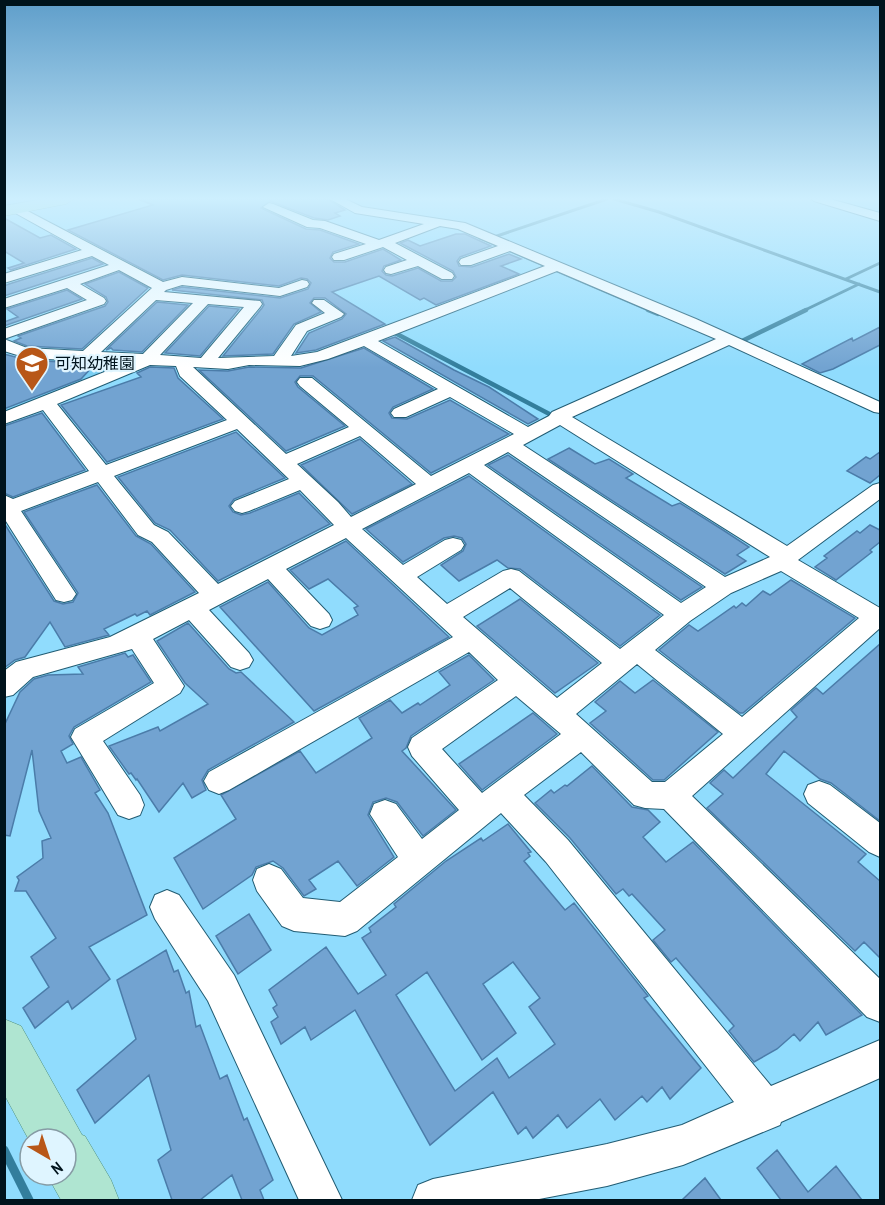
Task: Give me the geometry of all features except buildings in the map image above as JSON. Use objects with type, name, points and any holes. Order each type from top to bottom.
[{"type":"main road","points":[[4,1043],[50,1127]]},
{"type":"main road","points":[[78,1177],[91,1200]]},
{"type":"street","points":[[4,279],[80,255]]},
{"type":"street","points":[[101,255],[121,265],[157,291],[204,300],[255,304],[205,363]]},
{"type":"street","points":[[339,257],[344,255]]},
{"type":"street","points":[[406,255],[447,276]]},
{"type":"street","points":[[466,262],[485,255]]},
{"type":"street","points":[[522,255],[880,408]]},
{"type":"street","points":[[391,270],[418,261]]},
{"type":"street","points":[[4,304],[121,265]]},
{"type":"street","points":[[4,344],[20,352],[183,362],[228,364],[249,360],[310,359],[368,342],[552,268]]},
{"type":"street","points":[[87,356],[157,291],[182,281],[280,291],[302,284]]},
{"type":"street","points":[[4,334],[99,301],[68,283]]},
{"type":"street","points":[[4,419],[148,359],[204,300]]},
{"type":"street","points":[[279,361],[301,328],[336,314],[319,303]]},
{"type":"street","points":[[4,687],[25,669],[116,645],[136,636],[510,445],[558,416],[725,341]]},
{"type":"street","points":[[368,342],[529,435]]},
{"type":"street","points":[[183,362],[186,372],[331,507],[348,528],[517,681],[558,713],[645,795],[671,796],[735,857],[880,1004]]},
{"type":"street","points":[[306,382],[431,486]]},
{"type":"street","points":[[400,413],[451,390]]},
{"type":"street","points":[[45,401],[146,530],[160,537],[215,595]]},
{"type":"street","points":[[558,418],[879,618],[671,796]]},
{"type":"street","points":[[64,594],[6,507],[239,422]]},
{"type":"street","points":[[283,463],[362,428]]},
{"type":"street","points":[[510,445],[723,587]]},
{"type":"street","points":[[471,465],[681,615]]},
{"type":"street","points":[[242,506],[303,481]]},
{"type":"street","points":[[558,713],[681,615],[723,587],[784,559],[880,489]]},
{"type":"street","points":[[400,576],[453,545]]},
{"type":"street","points":[[270,567],[320,620]]},
{"type":"street","points":[[446,616],[511,577],[743,734]]},
{"type":"street","points":[[192,607],[240,660]]},
{"type":"street","points":[[129,805],[85,737],[171,686],[136,636]]},
{"type":"street","points":[[219,781],[471,639]]},
{"type":"street","points":[[517,681],[422,747],[491,803],[557,850],[766,1111]]},
{"type":"street","points":[[269,880],[294,914],[345,919],[491,803],[582,735]]},
{"type":"street","points":[[819,794],[880,842]]},
{"type":"street","points":[[385,814],[419,860]]},
{"type":"street","points":[[167,907],[221,988],[321,1200]]},
{"type":"street","points":[[433,1200],[607,1165],[683,1145],[766,1111],[880,1059]]},
{"type":"shaded area","name":"可知幼稚園","points":[[20,355],[134,363],[5,416],[4,362]]},
{"type":"waterway","points":[[520,255],[651,311]]},
{"type":"waterway","points":[[778,255],[859,284]]},
{"type":"waterway","points":[[846,279],[880,263]]},
{"type":"waterway","points":[[803,311],[859,284]]},
{"type":"waterway","points":[[859,284],[880,292]]},
{"type":"waterway","points":[[648,310],[658,314]]},
{"type":"waterway","points":[[742,341],[806,310]]},
{"type":"waterway","points":[[395,333],[557,418]]},
{"type":"waterway","points":[[4,1150],[29,1200]]},
{"type":"place","name":"可知幼稚園","points":[[32,392]]}]
